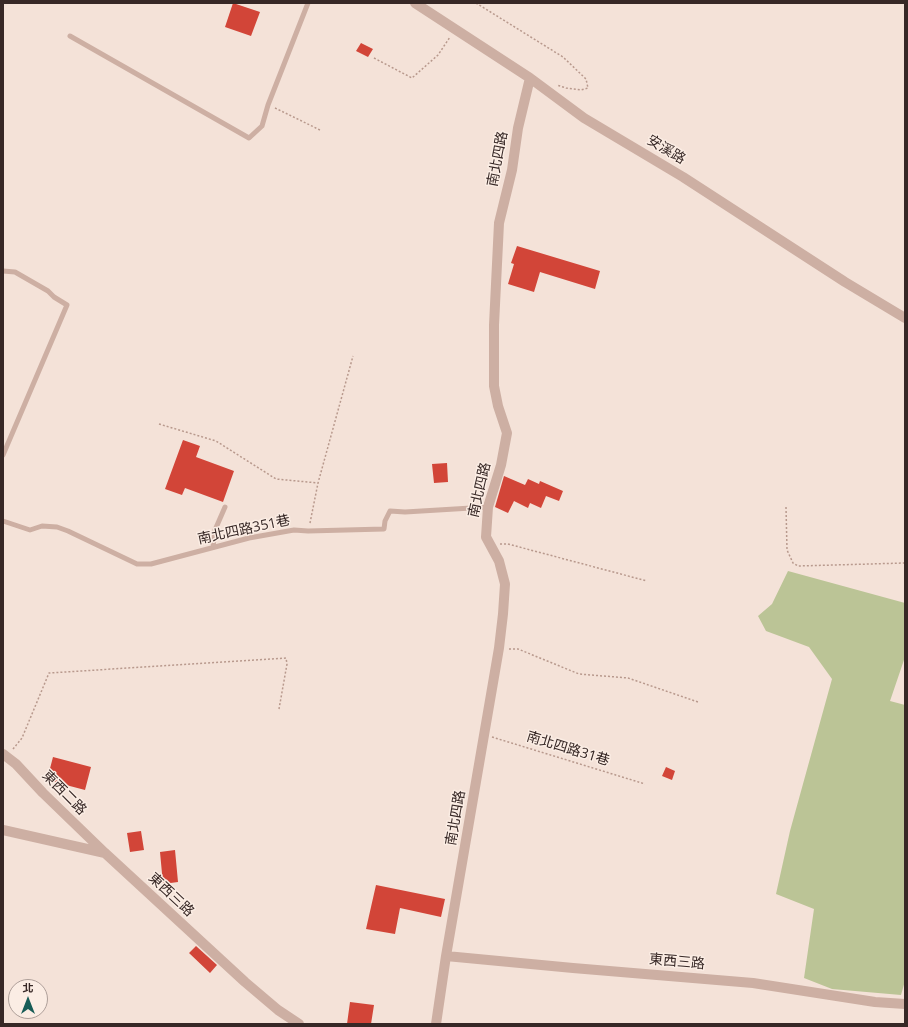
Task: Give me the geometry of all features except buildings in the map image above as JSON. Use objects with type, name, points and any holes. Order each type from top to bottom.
[{"type":"street","name":"安溪路","points":[[414,3],[530,78],[584,118],[683,177],[845,282],[905,318]]},
{"type":"street","name":"南北四路","points":[[436,1024],[446,956],[499,648],[505,584],[498,561],[486,537],[488,507],[501,464],[507,433],[498,406],[494,386],[494,325],[499,223],[512,170],[518,128],[530,78]]},
{"type":"street","name":"東西二路","points":[[5,756],[105,853]]},
{"type":"street","name":"東西三路","points":[[3,830],[105,853],[256,991],[278,1010],[299,1024]]},
{"type":"street","name":"東西三路","points":[[446,956],[753,983],[875,1002],[905,1004]]},
{"type":"lane","points":[[70,36],[249,138],[262,126],[268,105],[308,3]]},
{"type":"lane","points":[[3,271],[15,272],[48,291],[54,297],[67,305],[3,455]]},
{"type":"lane","points":[[213,547],[215,530],[225,507]]},
{"type":"lane","name":"南北四路351巷","points":[[3,521],[30,530],[42,526],[57,527],[68,530],[136,564],[151,564],[248,538],[294,530],[384,529],[385,521],[390,511],[406,512],[488,507]]},
{"type":"path","points":[[476,3],[563,57],[586,80],[588,88],[581,90],[566,88],[554,84]]},
{"type":"path","points":[[374,58],[412,78],[438,55],[455,29]]},
{"type":"path","points":[[268,105],[320,130]]},
{"type":"path","points":[[308,531],[318,483],[353,356]]},
{"type":"path","points":[[159,424],[216,440],[276,479],[318,483]]},
{"type":"path","points":[[786,507],[787,550],[793,563],[798,566],[905,563]]},
{"type":"path","points":[[490,545],[508,544],[647,581]]},
{"type":"path","points":[[499,648],[518,649],[579,674],[628,678],[698,702]]},
{"type":"path","points":[[5,756],[22,738],[49,673],[286,658],[287,664],[279,710]]},
{"type":"path","name":"南北四路31巷","points":[[484,734],[645,784]]},
{"type":"green space","points":[[788,571],[905,603],[905,657],[890,701],[905,705],[905,981],[901,995],[832,989],[804,978],[814,909],[776,894],[790,831],[832,679],[809,647],[766,631],[758,616],[772,604]]}]
